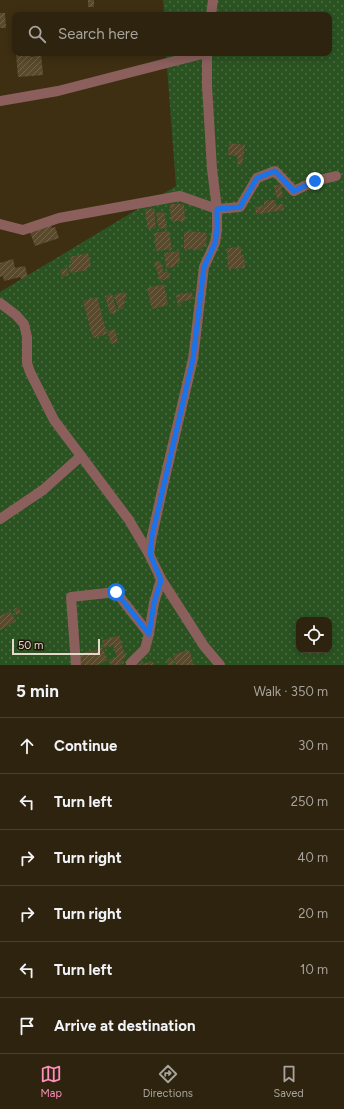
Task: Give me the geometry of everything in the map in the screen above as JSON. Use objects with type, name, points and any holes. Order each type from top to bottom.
[{"type":"street","points":[[211,12],[213,0]]},
{"type":"street","points":[[0,101],[58,91],[194,56]]},
{"type":"street","points":[[150,554],[152,536],[193,359],[204,267],[215,243],[217,230],[217,209],[212,169],[206,56]]},
{"type":"street","points":[[0,224],[23,230],[59,218],[180,196],[217,209],[240,207],[257,178],[275,171],[294,191],[315,181],[336,176]]},
{"type":"street","points":[[0,303],[16,315],[24,324],[27,337],[27,363],[54,420],[129,520],[150,554],[161,580],[204,646],[220,665]]},
{"type":"street","points":[[0,519],[43,490],[81,456]]},
{"type":"street","points":[[131,665],[131,663],[145,649],[154,603],[161,580]]},
{"type":"street","points":[[76,665],[71,597],[116,592],[149,634]]},
{"type":"green space","points":[[163,0],[344,0],[344,665],[0,665],[0,292],[176,186],[166,56],[332,56],[332,12],[164,12]]},
{"type":"building","points":[[88,0],[94,0],[94,7],[88,7]]},
{"type":"building","points":[[0,13],[5,13],[6,28],[0,28]]},
{"type":"building","points":[[16,56],[41,56],[43,75],[18,77]]},
{"type":"building","points":[[229,143],[245,145],[242,165],[237,164],[238,156],[228,155]]},
{"type":"building","points":[[281,184],[283,197],[277,198],[274,186]]},
{"type":"building","points":[[275,200],[276,205],[283,204],[284,210],[256,214],[255,207],[264,206],[264,201]]},
{"type":"building","points":[[170,204],[184,204],[185,221],[171,221]]},
{"type":"building","points":[[154,208],[156,228],[148,229],[145,210]]},
{"type":"building","points":[[164,212],[167,228],[159,229],[156,213]]},
{"type":"building","points":[[51,225],[52,228],[55,227],[59,238],[35,246],[30,232]]},
{"type":"building","points":[[169,231],[172,249],[156,251],[154,233]]},
{"type":"building","points":[[187,231],[207,233],[206,245],[200,250],[184,249],[184,232],[187,233]]},
{"type":"building","points":[[241,247],[241,255],[244,255],[245,268],[228,269],[227,248]]},
{"type":"building","points":[[179,251],[180,263],[175,264],[175,267],[166,268],[164,253]]},
{"type":"building","points":[[88,253],[91,266],[87,268],[87,270],[71,273],[68,265],[72,264],[70,257]]},
{"type":"building","points":[[13,259],[15,268],[25,266],[28,277],[21,279],[20,277],[4,281],[3,276],[0,277],[0,263]]},
{"type":"building","points":[[160,261],[164,273],[168,271],[170,278],[160,281],[154,262]]},
{"type":"building","points":[[67,268],[69,275],[62,277],[60,270]]},
{"type":"building","points":[[164,284],[168,305],[152,309],[147,288]]},
{"type":"building","points":[[125,292],[127,298],[124,299],[124,308],[119,310],[114,295]]},
{"type":"building","points":[[192,292],[193,299],[180,302],[181,306],[178,306],[176,295]]},
{"type":"building","points":[[112,294],[117,312],[110,314],[105,296]]},
{"type":"building","points":[[97,297],[107,334],[93,338],[83,301]]},
{"type":"building","points":[[115,329],[118,342],[111,344],[107,331]]},
{"type":"building","points":[[18,607],[21,613],[17,615],[13,610]]},
{"type":"building","points":[[10,611],[16,621],[0,630],[0,616]]},
{"type":"building","points":[[119,635],[126,658],[122,659],[124,663],[119,665],[111,665],[109,660],[117,657],[113,645],[104,648],[102,641]]},
{"type":"building","points":[[102,647],[108,660],[97,665],[82,665],[78,656],[90,650],[91,652]]},
{"type":"building","points":[[189,650],[194,665],[176,665],[173,655]]},
{"type":"building","points":[[173,658],[174,665],[168,665],[167,659]]},
{"type":"building","points":[[153,662],[154,665],[135,665],[135,664]]},
{"type":"route","points":[[116,592],[149,634],[154,603],[161,580],[150,554],[152,536],[193,359],[200,307],[202,277],[204,267],[215,243],[218,220],[217,209],[240,207],[257,178],[275,171],[294,191],[315,181]]}]
